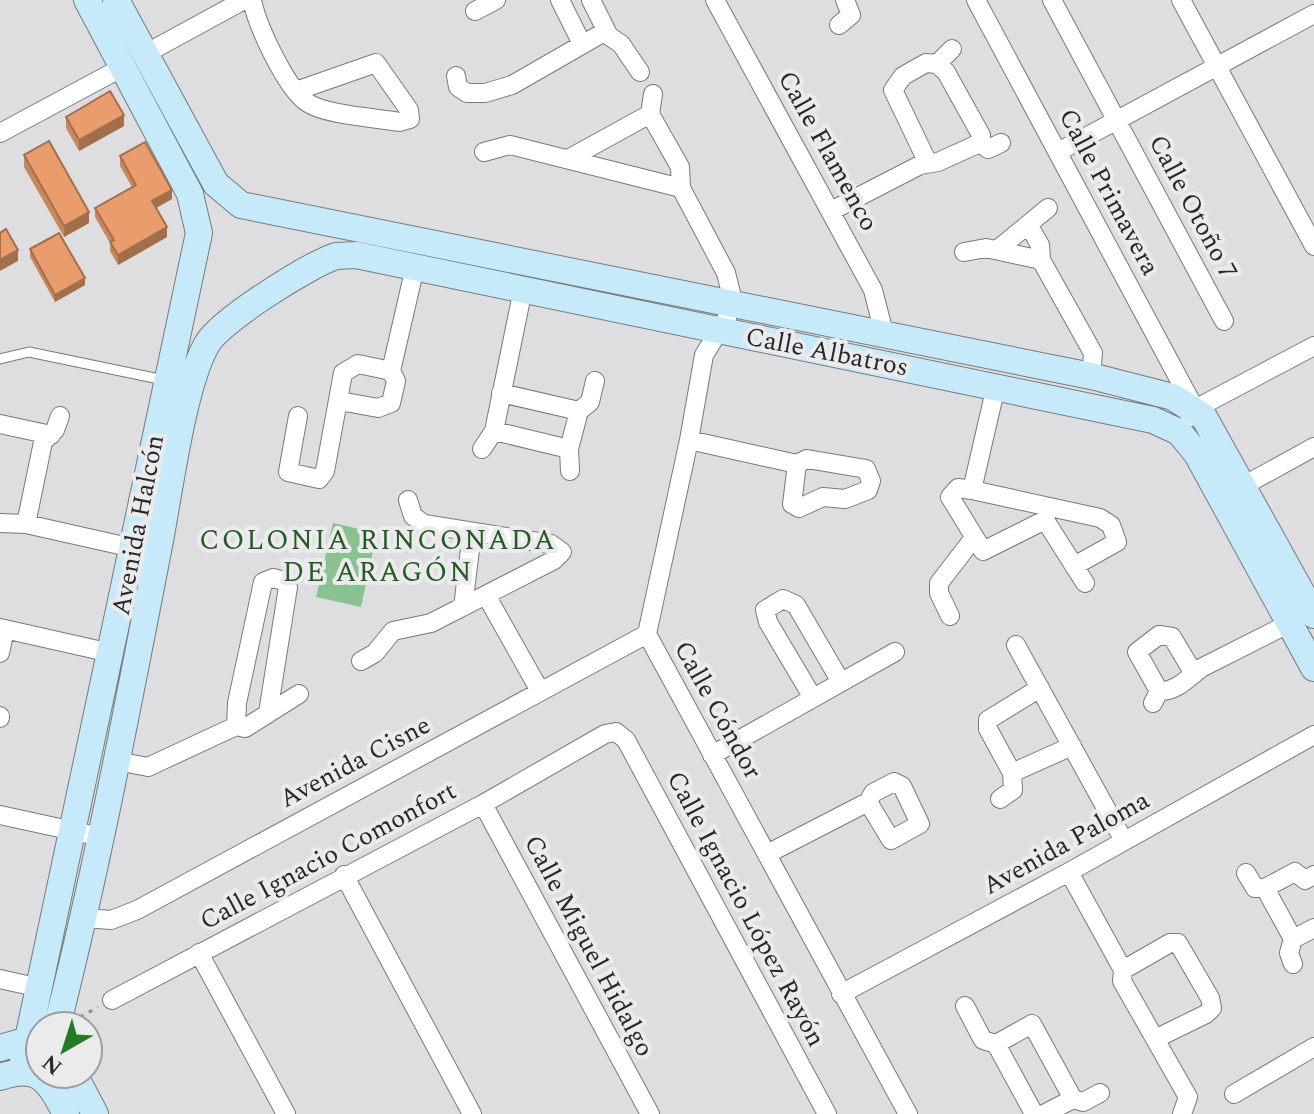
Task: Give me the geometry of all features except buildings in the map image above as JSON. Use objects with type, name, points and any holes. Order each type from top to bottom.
[{"type":"street","name":"Avenida Halcón","points":[[87,0],[134,60],[216,184],[235,202]]},
{"type":"street","name":"Avenida Halcón","points":[[38,1010],[199,233],[190,194],[134,60],[116,0]]},
{"type":"street","points":[[0,133],[244,0]]},
{"type":"street","points":[[252,0],[264,37],[296,91],[312,106],[400,122],[410,119],[409,110],[376,63],[296,91]]},
{"type":"street","points":[[475,11],[496,0]]},
{"type":"street","points":[[560,0],[582,44]]},
{"type":"street","points":[[591,0],[606,31],[621,44],[640,72]]},
{"type":"street","name":"Calle Flamenco","points":[[715,0],[833,210],[873,290],[884,333]]},
{"type":"street","name":"Calle Primavera","points":[[976,0],[1195,409]]},
{"type":"street","name":"Calle Otoño 7","points":[[1052,0],[1224,321]]},
{"type":"street","points":[[1181,0],[1314,246]]},
{"type":"street","points":[[839,25],[851,15],[852,2]]},
{"type":"street","points":[[1058,152],[1116,118],[1314,14]]},
{"type":"street","points":[[456,76],[464,92],[493,91],[512,85],[606,31]]},
{"type":"street","points":[[937,64],[952,49]]},
{"type":"street","points":[[928,163],[893,90],[903,76],[926,63],[937,64],[946,72],[981,135],[980,143]]},
{"type":"street","points":[[653,94],[650,114],[680,167],[681,188],[726,273],[730,303]]},
{"type":"street","points":[[570,158],[650,114]]},
{"type":"street","points":[[833,210],[928,163],[980,143]]},
{"type":"street","points":[[980,143],[988,149],[1001,143]]},
{"type":"street","points":[[484,152],[510,145],[681,188]]},
{"type":"street","points":[[199,233],[211,214],[235,202]]},
{"type":"street","name":"Calle Albatros","points":[[235,202],[884,333],[1158,392],[1195,409],[1215,434],[1305,605],[1314,668]]},
{"type":"street","points":[[997,250],[1048,208]]},
{"type":"street","points":[[313,220],[323,244],[320,262]]},
{"type":"street","points":[[1029,226],[1040,245],[1041,260],[1093,353],[1091,376]]},
{"type":"street","points":[[964,252],[974,247],[1041,260]]},
{"type":"street","name":"Calle Albatros","points":[[223,324],[320,262],[336,256],[356,255],[1153,420],[1179,432],[1305,605]]},
{"type":"street","points":[[340,401],[388,406],[396,381],[391,371],[415,267]]},
{"type":"street","points":[[482,449],[494,431],[523,289]]},
{"type":"street","points":[[185,302],[204,320],[223,324]]},
{"type":"street","name":"Calle Cóndor","points":[[730,303],[721,330],[704,355],[647,634],[908,1114]]},
{"type":"street","name":"Avenida Halcón","points":[[69,1010],[191,392],[205,348],[223,324]]},
{"type":"street","points":[[1179,432],[1195,409],[1314,346]]},
{"type":"street","points":[[298,416],[288,472],[319,479],[325,471],[340,401],[341,376],[358,364],[391,371]]},
{"type":"street","points":[[570,471],[569,449],[579,411],[590,402],[595,381]]},
{"type":"street","points":[[972,490],[996,386]]},
{"type":"street","points":[[501,393],[579,411]]},
{"type":"street","points":[[26,524],[43,442],[51,435],[60,416]]},
{"type":"street","points":[[0,424],[51,435]]},
{"type":"street","points":[[494,431],[569,449]]},
{"type":"street","points":[[689,440],[797,464]]},
{"type":"street","points":[[1243,486],[1314,447]]},
{"type":"street","points":[[1046,514],[986,551],[979,548],[950,497],[958,488],[972,490],[1046,514],[1100,518],[1114,528],[1118,539],[1114,545],[1074,566]]},
{"type":"street","points":[[361,661],[375,653],[393,631],[431,623],[554,560],[561,549],[417,521],[408,500]]},
{"type":"street","points":[[1046,514],[1085,583]]},
{"type":"street","points":[[0,523],[26,524],[133,548]]},
{"type":"street","points":[[463,607],[472,533]]},
{"type":"street","points":[[950,616],[938,586],[973,539]]},
{"type":"street","points":[[236,726],[237,703],[263,582],[273,578],[284,581],[288,587],[268,713]]},
{"type":"street","points":[[486,595],[540,691]]},
{"type":"street","points":[[813,698],[768,622],[765,610],[771,603],[783,599],[796,605],[841,682]]},
{"type":"street","points":[[1194,674],[1172,637],[1159,635],[1137,652],[1156,697],[1168,691],[1305,605]]},
{"type":"street","points":[[0,653],[2,629],[111,653]]},
{"type":"street","name":"Avenida Cisne","points":[[85,918],[111,920],[137,910],[647,634]]},
{"type":"street","points":[[1016,645],[1124,841]]},
{"type":"street","points":[[712,755],[895,652]]},
{"type":"street","points":[[1000,799],[1015,787],[1012,773],[988,729],[988,720],[994,713],[1040,688]]},
{"type":"street","points":[[117,761],[148,767],[236,726],[245,728],[299,694]]},
{"type":"street","name":"Calle Ignacio Comonfort","points":[[112,1000],[483,804],[605,734],[616,732]]},
{"type":"street","name":"Calle Ignacio López Rayón","points":[[616,732],[626,740],[827,1114]]},
{"type":"street","name":"Avenida Paloma","points":[[841,994],[1069,872],[1314,735]]},
{"type":"street","points":[[1012,773],[1072,746]]},
{"type":"street","points":[[767,854],[868,802]]},
{"type":"street","name":"Calle Miguel Hidalgo","points":[[483,804],[650,1114]]},
{"type":"street","points":[[0,815],[101,837]]},
{"type":"street","points":[[1069,872],[1123,970],[1122,981],[1188,1097],[1182,1114]]},
{"type":"street","points":[[1246,873],[1255,888],[1265,888],[1295,872],[1311,883]]},
{"type":"street","points":[[344,875],[472,1114]]},
{"type":"street","points":[[1265,888],[1293,939],[1289,953],[1293,964]]},
{"type":"street","points":[[1293,939],[1314,928]]},
{"type":"street","points":[[1123,970],[1170,943],[1178,943],[1210,998],[1212,1008],[1206,1014],[1155,1039]]},
{"type":"street","points":[[199,953],[286,1114]]},
{"type":"street","points":[[0,979],[40,988]]},
{"type":"street","points":[[965,1006],[983,1040],[996,1044],[1035,1113],[1073,1099]]},
{"type":"street","points":[[996,1044],[1035,1015],[1073,1099],[1080,1103],[1100,1093]]},
{"type":"street","points":[[0,1048],[24,1043]]},
{"type":"street","points":[[1234,1094],[1314,1047]]},
{"type":"street","points":[[42,1090],[66,1114]]},
{"type":"street","points":[[82,1090],[95,1114]]},
{"type":"lane","points":[[0,359],[29,352],[167,381]]},
{"type":"path","points":[[92,1010],[112,1000]]},
{"type":"green space","points":[[333,523],[377,533],[361,607],[316,597]]},
{"type":"district","name":"COLONIA RINCONADA DE ARAGÓN","points":[[378,556]]}]
